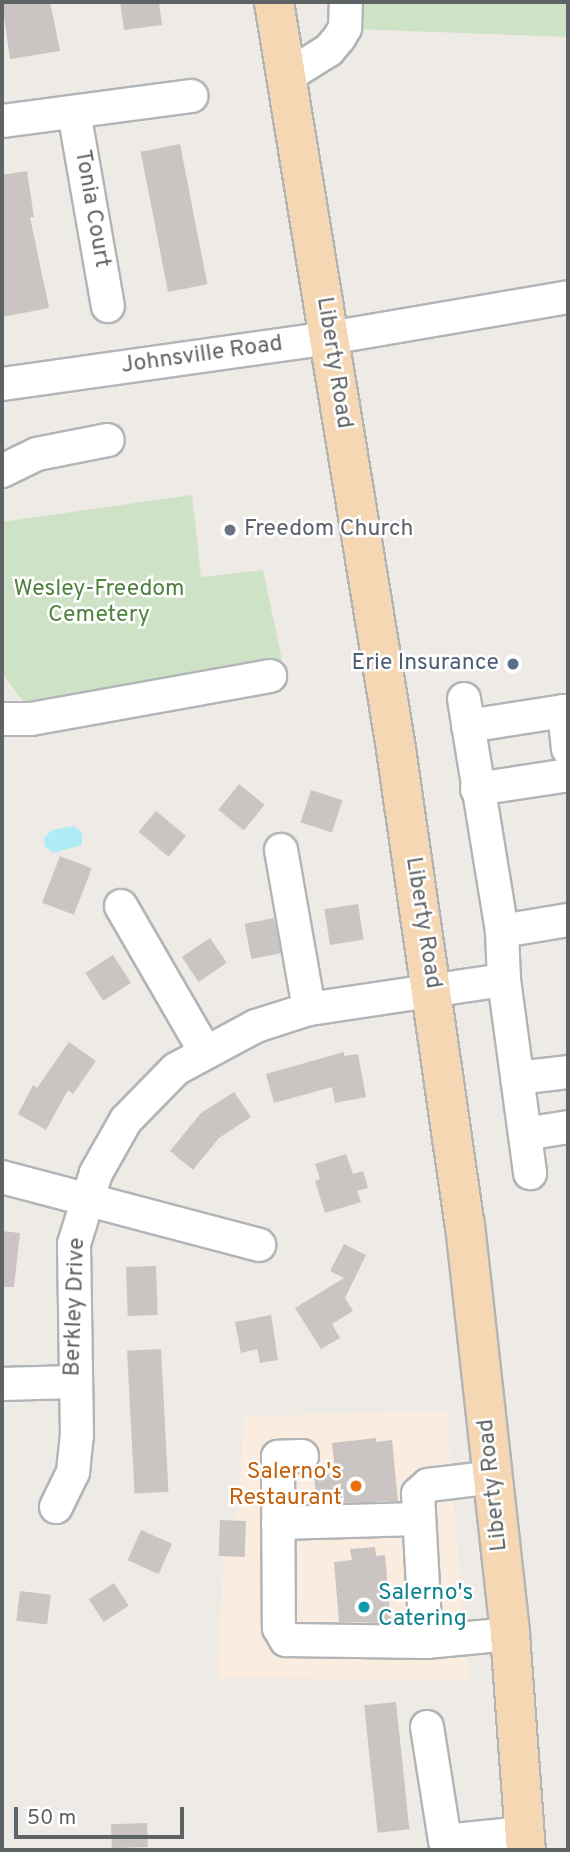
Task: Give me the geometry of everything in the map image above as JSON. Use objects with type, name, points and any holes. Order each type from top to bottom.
[{"type":"main road","name":"Liberty Road","points":[[274,2],[432,990],[494,1477],[510,1634],[525,1841]]},
{"type":"street","points":[[286,77],[329,50],[339,38],[345,28],[345,2]]},
{"type":"street","points":[[2,121],[191,96]]},
{"type":"street","name":"Tonia Court","points":[[74,112],[108,306]]},
{"type":"street","name":"Johnsville Road","points":[[2,384],[329,338],[568,297]]},
{"type":"street","points":[[2,471],[37,454],[108,440]]},
{"type":"street","points":[[2,719],[31,719],[270,676]]},
{"type":"street","points":[[530,1173],[504,980],[502,931],[466,712],[564,711],[568,749]]},
{"type":"street","points":[[477,789],[568,775]]},
{"type":"street","points":[[281,850],[309,1009]]},
{"type":"street","points":[[121,905],[204,1050]]},
{"type":"street","points":[[502,931],[568,920]]},
{"type":"street","name":"Berkley Drive","points":[[56,1507],[73,1472],[74,1244],[86,1200],[127,1120],[176,1069],[204,1050],[256,1026],[309,1009],[504,980]]},
{"type":"street","points":[[517,1078],[568,1072]]},
{"type":"street","points":[[525,1134],[568,1127]]},
{"type":"street","points":[[2,1177],[258,1245]]},
{"type":"street","points":[[2,1384],[74,1382]]},
{"type":"street","points":[[302,1456],[278,1457],[279,1628],[286,1640],[426,1642],[510,1634]]},
{"type":"street","points":[[426,1642],[418,1494],[424,1487],[494,1477]]},
{"type":"street","points":[[278,1523],[419,1519]]},
{"type":"street","points":[[427,1727],[446,1846],[525,1841]]},
{"type":"shaded area","points":[[446,1411],[469,1680],[218,1678],[225,1522],[235,1522],[245,1416]]},
{"type":"green space","points":[[350,2],[568,2],[568,37],[354,29]]},
{"type":"green space","name":"Wesley-Freedom Cemetery","points":[[192,495],[201,577],[263,570],[282,660],[267,669],[38,708],[25,704],[2,673],[2,522]]},
{"type":"water","points":[[74,826],[82,832],[82,845],[53,853],[45,846],[44,838],[52,830]]},
{"type":"building","points":[[2,2],[50,2],[60,51],[10,59]]},
{"type":"building","points":[[120,2],[159,2],[162,25],[124,30]]},
{"type":"building","points":[[180,144],[207,284],[168,292],[141,152]]},
{"type":"building","points":[[27,171],[34,217],[30,217],[49,308],[2,317],[2,175]]},
{"type":"building","points":[[239,784],[265,805],[244,830],[218,810]]},
{"type":"building","points":[[311,790],[342,800],[332,833],[300,822]]},
{"type":"building","points":[[156,811],[186,836],[169,857],[139,832]]},
{"type":"building","points":[[60,856],[92,868],[74,915],[42,903]]},
{"type":"building","points":[[358,904],[364,940],[330,945],[324,909]]},
{"type":"building","points":[[274,918],[281,953],[251,959],[245,924]]},
{"type":"building","points":[[210,938],[227,963],[199,982],[182,957]]},
{"type":"building","points":[[113,955],[131,983],[103,1001],[85,973]]},
{"type":"building","points":[[69,1042],[96,1061],[73,1094],[68,1090],[46,1130],[18,1114],[33,1085],[37,1088]]},
{"type":"building","points":[[344,1052],[344,1056],[358,1054],[366,1097],[335,1103],[332,1087],[274,1103],[266,1074]]},
{"type":"building","points":[[234,1092],[251,1117],[219,1138],[193,1170],[170,1151],[201,1113]]},
{"type":"building","points":[[346,1154],[353,1174],[363,1171],[368,1188],[357,1191],[361,1202],[325,1213],[315,1181],[320,1179],[315,1164]]},
{"type":"building","points":[[2,1231],[20,1233],[14,1287],[2,1287]]},
{"type":"building","points":[[344,1244],[366,1255],[345,1298],[353,1311],[332,1324],[340,1338],[321,1349],[295,1308],[344,1278],[330,1271]]},
{"type":"building","points":[[156,1266],[158,1315],[128,1316],[126,1267]]},
{"type":"building","points":[[271,1315],[278,1360],[260,1363],[257,1349],[241,1353],[235,1322]]},
{"type":"building","points":[[161,1349],[168,1492],[135,1494],[127,1351]]},
{"type":"building","name":"Salerno's Restaurant","points":[[376,1438],[376,1442],[392,1440],[398,1501],[317,1504],[314,1476],[335,1473],[332,1443]]},
{"type":"building","points":[[220,1520],[246,1521],[245,1557],[219,1556]]},
{"type":"building","points":[[141,1530],[172,1544],[159,1574],[128,1560]]},
{"type":"building","name":"Salerno's Catering","points":[[375,1547],[376,1556],[385,1555],[391,1623],[339,1622],[334,1562],[352,1560],[350,1549]]},
{"type":"building","points":[[114,1583],[129,1606],[104,1622],[89,1599]]},
{"type":"building","points":[[20,1591],[51,1595],[47,1625],[16,1621]]},
{"type":"building","points":[[396,1702],[409,1829],[378,1833],[364,1705]]},
{"type":"building","points":[[147,1823],[148,1847],[112,1848],[111,1824]]},
{"type":"place","name":"Freedom Church","points":[[230,530]]},
{"type":"place","name":"Erie Insurance","points":[[513,664]]},
{"type":"place","name":"Salerno's Restaurant","points":[[356,1486]]},
{"type":"place","name":"Salerno's Catering","points":[[364,1607]]}]
